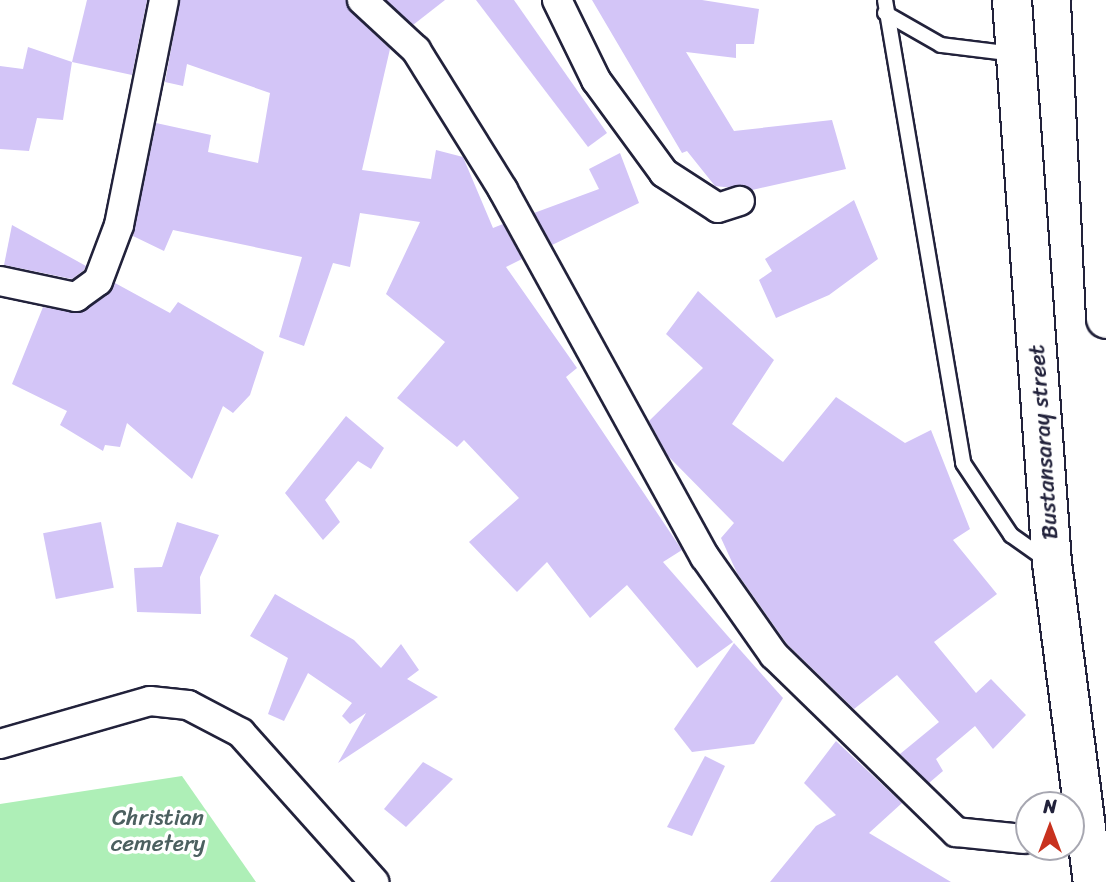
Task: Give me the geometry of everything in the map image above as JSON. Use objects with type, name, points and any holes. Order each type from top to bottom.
[{"type":"main road","name":"Bustansaray street","points":[[1012,0],[1052,563],[1093,882]]},
{"type":"main road","points":[[1091,0],[1106,318]]},
{"type":"street","points":[[0,281],[76,297],[98,281],[119,225],[164,0]]},
{"type":"street","points":[[362,0],[416,50],[503,190],[705,557],[774,655],[956,832],[1015,838]]},
{"type":"street","points":[[557,0],[596,80],[664,173],[718,208],[740,201]]},
{"type":"street","points":[[0,744],[150,701],[188,705],[241,733],[374,882]]},
{"type":"lane","points":[[885,6],[941,46],[1014,54]]},
{"type":"lane","points":[[885,6],[963,463],[1011,535],[1052,563]]},
{"type":"green space","name":"Christian cemetery","points":[[182,776],[256,882],[0,882],[0,804]]},
{"type":"building","points":[[87,0],[147,0],[132,75],[72,62]]},
{"type":"building","points":[[180,0],[346,0],[351,12],[390,49],[362,170],[431,179],[436,150],[463,157],[493,228],[503,224],[522,259],[506,267],[577,368],[566,377],[682,550],[663,562],[733,642],[697,668],[627,585],[590,618],[547,562],[517,592],[469,542],[519,498],[464,440],[457,447],[397,398],[445,342],[386,294],[420,222],[360,213],[350,267],[333,263],[304,346],[279,337],[302,257],[173,230],[164,251],[133,236],[156,123],[211,135],[208,152],[258,163],[270,93],[187,64],[183,86],[165,82]]},
{"type":"building","points":[[386,0],[445,0],[413,25]]},
{"type":"building","points":[[476,0],[514,0],[607,133],[588,147]]},
{"type":"building","points":[[592,0],[702,0],[759,9],[754,44],[736,44],[736,58],[686,52],[734,131],[832,120],[846,169],[752,190],[715,186],[687,151],[682,153]]},
{"type":"building","points":[[28,47],[72,62],[63,120],[37,118],[29,151],[0,149],[0,66],[23,69]]},
{"type":"building","points":[[620,153],[639,203],[552,245],[534,213],[599,189],[589,169]]},
{"type":"building","points":[[854,200],[878,259],[829,295],[776,318],[759,280],[772,271],[765,259]]},
{"type":"building","points":[[12,225],[86,266],[84,270],[72,279],[4,265]]},
{"type":"building","points":[[115,283],[170,313],[178,302],[264,352],[250,395],[233,413],[223,406],[192,479],[127,423],[120,447],[105,445],[103,451],[60,425],[67,411],[12,384],[43,307],[80,313]]},
{"type":"building","points":[[698,291],[774,360],[732,424],[783,462],[836,397],[905,443],[931,430],[970,529],[953,540],[997,594],[934,642],[976,693],[991,679],[1026,715],[993,749],[975,726],[936,759],[943,771],[929,783],[900,754],[939,722],[897,675],[854,709],[787,644],[737,573],[721,538],[734,523],[668,456],[649,421],[703,368],[666,334]]},
{"type":"building","points":[[346,416],[384,448],[371,469],[358,461],[325,500],[340,522],[323,540],[285,493]]},
{"type":"building","points":[[101,522],[114,588],[56,599],[43,533]]},
{"type":"building","points":[[177,522],[219,535],[200,577],[201,614],[137,612],[134,568],[162,567]]},
{"type":"building","points":[[275,594],[354,640],[381,668],[401,644],[419,670],[407,679],[438,697],[338,763],[366,713],[350,724],[342,716],[352,703],[308,673],[284,721],[268,714],[288,658],[250,636]]},
{"type":"building","points":[[734,643],[783,698],[754,744],[692,752],[674,729]]},
{"type":"building","points":[[836,741],[902,803],[869,833],[951,882],[770,882],[816,826],[836,815],[804,783]]},
{"type":"building","points":[[705,756],[725,766],[692,836],[667,827]]},
{"type":"building","points":[[423,762],[453,779],[406,827],[384,809]]}]
